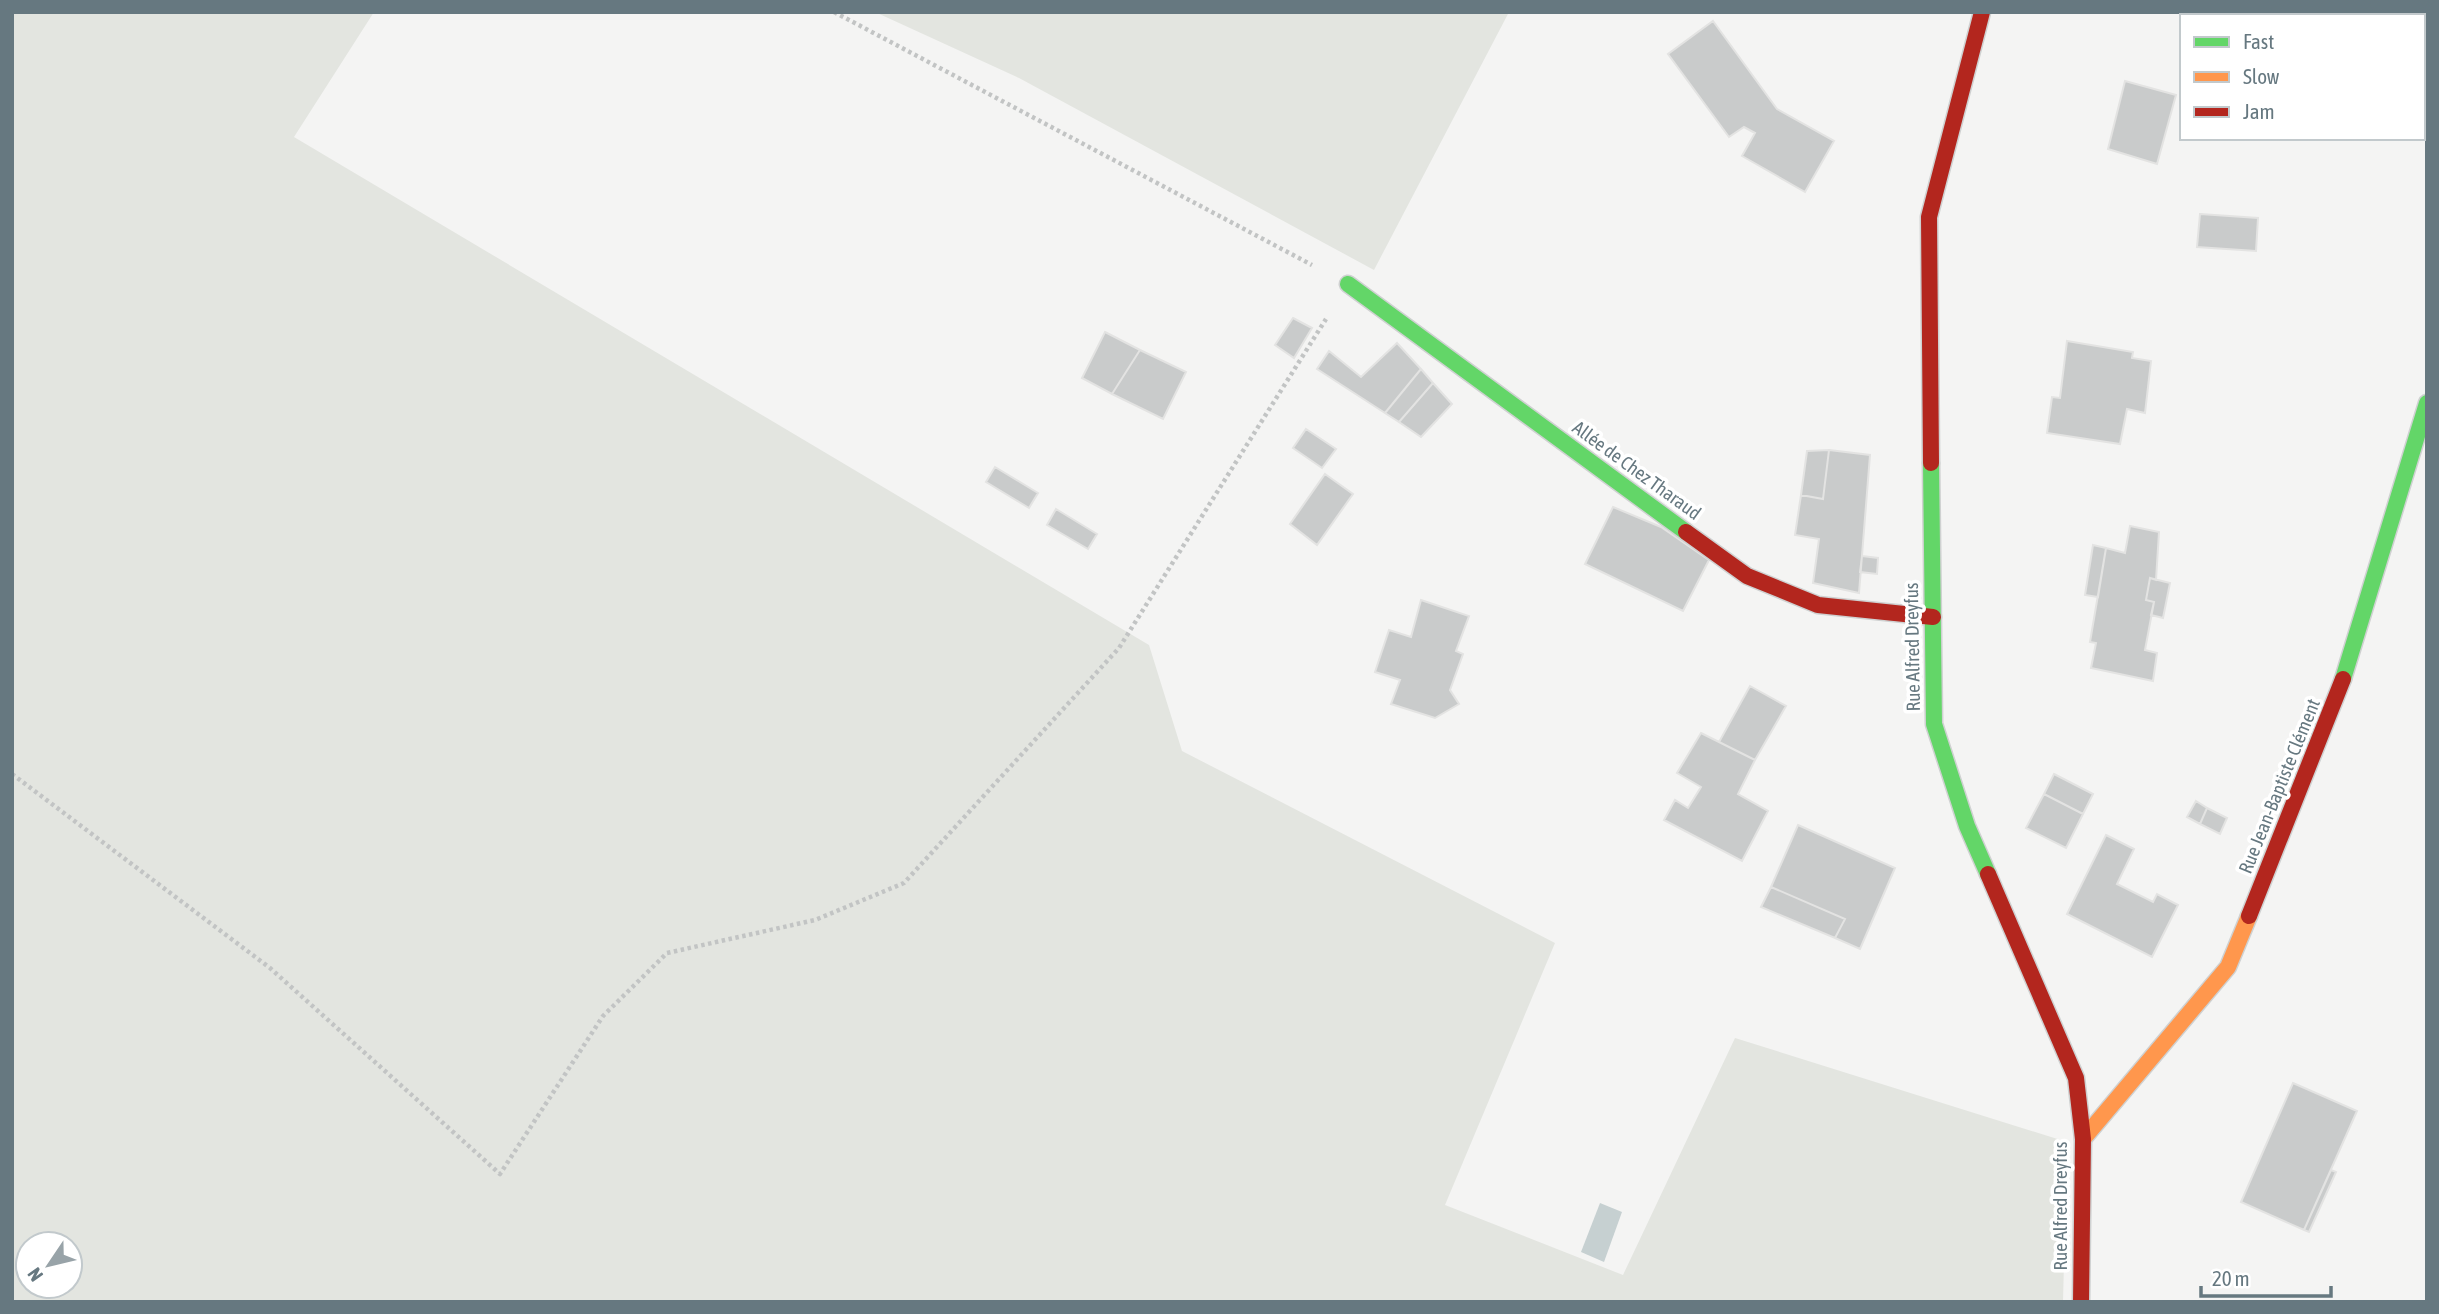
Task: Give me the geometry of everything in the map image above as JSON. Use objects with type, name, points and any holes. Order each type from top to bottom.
[{"type":"street","name":"Rue Alfred Dreyfus","points":[[1982,12],[1929,217],[1934,724],[1967,826],[2076,1078],[2082,1139],[2081,1302]]},
{"type":"street","name":"Allée de Chez Tharaud","points":[[1348,284],[1747,576],[1818,605],[1933,617]]},
{"type":"street","name":"Rue Jean-Baptiste Clément","points":[[2082,1139],[2228,967],[2334,708],[2427,403]]},
{"type":"path","points":[[12,774],[270,968],[500,1174],[603,1016],[667,953],[815,920],[904,883],[1119,648],[1348,284],[834,12]]},
{"type":"shaded area","points":[[12,12],[374,12],[294,137],[1149,645],[1182,751],[1555,943],[1445,1205],[1623,1275],[1735,1038],[2067,1142],[2063,1302],[12,1302]]},
{"type":"shaded area","points":[[875,12],[1509,12],[1374,270],[1019,78]]},
{"type":"shaded area","points":[[1600,1203],[1622,1212],[1604,1262],[1581,1252]]},
{"type":"building","points":[[2427,13],[2427,60],[2425,59]]},
{"type":"building","points":[[1713,21],[1777,109],[1834,141],[1805,192],[1742,156],[1755,133],[1744,127],[1729,137],[1668,54]]},
{"type":"building","points":[[2125,81],[2176,95],[2157,164],[2108,149]]},
{"type":"building","points":[[2200,214],[2258,218],[2256,251],[2197,247]]},
{"type":"building","points":[[1293,318],[1312,328],[1294,358],[1275,345]]},
{"type":"building","points":[[1105,332],[1140,350],[1112,394],[1082,378]]},
{"type":"building","points":[[2067,341],[2133,352],[2132,358],[2151,361],[2145,413],[2127,409],[2120,444],[2047,433],[2052,397],[2060,398]]},
{"type":"building","points":[[1397,343],[1421,369],[1385,413],[1317,369],[1329,351],[1361,377]]},
{"type":"building","points":[[1140,350],[1186,372],[1163,419],[1112,394]]},
{"type":"building","points":[[1421,369],[1433,383],[1399,422],[1385,413]]},
{"type":"building","points":[[1433,383],[1452,404],[1421,437],[1399,422]]},
{"type":"building","points":[[1306,429],[1336,449],[1322,468],[1293,448]]},
{"type":"building","points":[[1829,450],[1823,499],[1801,495],[1807,451]]},
{"type":"building","points":[[1829,450],[1870,455],[1859,593],[1813,583],[1819,539],[1795,535],[1801,495],[1823,499]]},
{"type":"building","points":[[995,467],[1038,493],[1029,508],[986,482]]},
{"type":"building","points":[[1325,474],[1353,494],[1317,545],[1290,524]]},
{"type":"building","points":[[1613,507],[1661,527],[1709,560],[1683,611],[1585,564]]},
{"type":"building","points":[[1056,509],[1097,534],[1088,549],[1047,525]]},
{"type":"building","points":[[2130,526],[2159,532],[2156,580],[2150,578],[2146,600],[2154,602],[2145,650],[2157,653],[2153,681],[2091,668],[2096,643],[2090,642],[2106,548],[2125,553]]},
{"type":"building","points":[[2093,545],[2106,548],[2098,597],[2085,595]]},
{"type":"building","points":[[1862,556],[1878,558],[1877,574],[1860,572]]},
{"type":"building","points":[[2150,578],[2170,583],[2163,618],[2151,615],[2154,602],[2146,600]]},
{"type":"building","points":[[1421,600],[1469,616],[1456,651],[1463,654],[1450,690],[1459,704],[1435,718],[1391,704],[1400,680],[1375,672],[1389,630],[1411,637]]},
{"type":"building","points":[[1750,686],[1786,706],[1755,760],[1719,742]]},
{"type":"building","points":[[1701,733],[1755,760],[1738,794],[1768,811],[1742,861],[1664,820],[1675,800],[1688,808],[1701,787],[1677,773]]},
{"type":"building","points":[[2054,774],[2093,794],[2083,814],[2044,794]]},
{"type":"building","points":[[2044,794],[2083,814],[2066,848],[2026,828]]},
{"type":"building","points":[[2196,801],[2207,808],[2200,824],[2187,817]]},
{"type":"building","points":[[2207,808],[2227,818],[2220,834],[2200,824]]},
{"type":"building","points":[[1798,825],[1895,868],[1860,949],[1835,938],[1845,919],[1771,887]]},
{"type":"building","points":[[2106,835],[2134,849],[2117,884],[2153,902],[2157,894],[2178,905],[2152,957],[2067,914]]},
{"type":"building","points":[[1771,887],[1845,919],[1835,938],[1761,907]]},
{"type":"building","points":[[2293,1083],[2357,1111],[2304,1230],[2241,1202]]},
{"type":"building","points":[[2331,1170],[2336,1172],[2309,1232],[2304,1230]]},
{"type":"traffic: fast","points":[[1348,284],[1686,532]]},
{"type":"traffic: fast","points":[[2343,679],[2427,403]]},
{"type":"traffic: fast","points":[[1931,463],[1934,724],[1967,826],[1988,874]]},
{"type":"traffic: slow","points":[[2083,1139],[2228,967],[2249,916]]},
{"type":"traffic: jam","points":[[1931,463],[1929,217],[1982,12]]},
{"type":"traffic: jam","points":[[1686,532],[1747,576],[1818,605],[1933,617]]},
{"type":"traffic: jam","points":[[2249,916],[2343,679]]},
{"type":"traffic: jam","points":[[1988,874],[2076,1078],[2083,1139],[2081,1302]]}]
